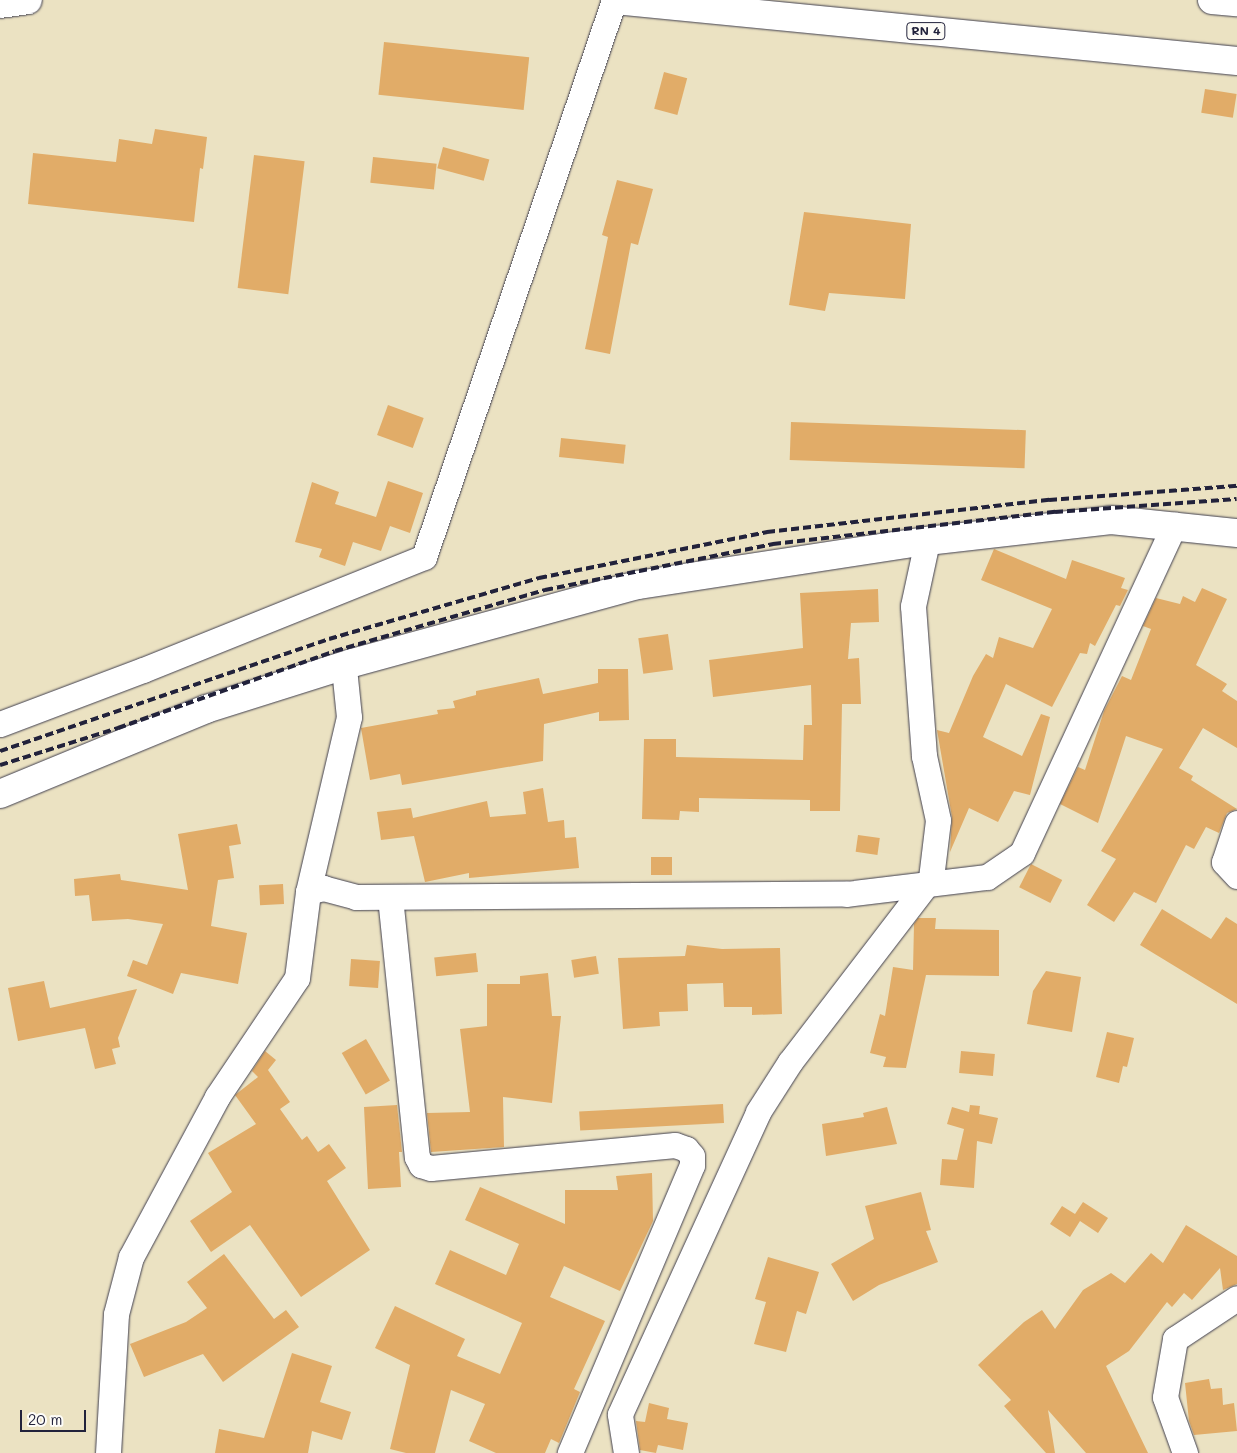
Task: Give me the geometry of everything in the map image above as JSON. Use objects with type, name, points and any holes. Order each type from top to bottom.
[{"type":"main road","points":[[0,4],[28,0]]},
{"type":"main road","name":"RN 4","points":[[614,0],[1237,61]]},
{"type":"main road","points":[[1212,0],[1237,2]]},
{"type":"main road","points":[[0,794],[206,709],[638,585],[927,542],[1111,520],[1237,533]]},
{"type":"street","points":[[0,724],[143,670],[424,557],[614,0]]},
{"type":"street","points":[[308,892],[323,888],[356,898],[846,894],[987,877],[1022,853],[1174,525]]},
{"type":"street","points":[[610,1453],[620,1414],[758,1112],[790,1062],[931,878],[938,820],[924,756],[913,606],[927,542]]},
{"type":"street","points":[[108,1453],[116,1314],[131,1257],[217,1097],[297,978],[308,892],[349,717],[344,668]]},
{"type":"street","points":[[1237,823],[1224,862],[1237,876]]},
{"type":"street","points":[[390,897],[416,1157],[421,1165],[431,1168],[675,1145],[686,1149],[692,1156],[692,1165],[570,1453]]},
{"type":"street","points":[[1185,1453],[1165,1397],[1175,1339],[1237,1298]]},
{"type":"street","points":[[620,1414],[626,1453]]},
{"type":"building","points":[[384,42],[529,57],[524,110],[378,95]]},
{"type":"building","points":[[664,72],[687,78],[677,115],[654,109]]},
{"type":"building","points":[[1205,89],[1237,94],[1233,118],[1201,113]]},
{"type":"building","points":[[155,129],[207,137],[203,169],[200,168],[194,222],[28,204],[33,153],[116,162],[119,139],[152,144]]},
{"type":"building","points":[[443,147],[489,159],[484,181],[437,168]]},
{"type":"building","points":[[254,155],[305,161],[288,294],[238,288]]},
{"type":"building","points":[[373,157],[437,164],[434,190],[370,183]]},
{"type":"building","points":[[617,180],[653,189],[638,245],[631,243],[610,354],[585,349],[608,237],[602,235]]},
{"type":"building","points":[[804,212],[911,224],[905,299],[829,293],[825,311],[789,305]]},
{"type":"building","points":[[388,405],[424,418],[413,448],[377,435]]},
{"type":"building","points":[[791,422],[1026,430],[1025,468],[790,460]]},
{"type":"building","points":[[561,438],[626,445],[624,464],[559,457]]},
{"type":"building","points":[[388,481],[423,493],[410,533],[390,526],[381,551],[353,542],[345,566],[319,557],[322,549],[295,542],[312,482],[339,492],[335,504],[376,517]]},
{"type":"building","points":[[994,549],[1066,579],[1072,560],[1125,578],[1121,588],[1128,590],[1120,606],[1116,605],[1095,646],[1090,643],[1087,654],[1080,653],[1052,707],[1006,684],[983,737],[1022,756],[1041,714],[1050,717],[1030,795],[1014,791],[998,822],[969,808],[950,852],[952,817],[937,730],[949,733],[973,676],[986,654],[993,658],[999,637],[1033,648],[1052,609],[981,580]]},
{"type":"building","points":[[1202,588],[1227,599],[1196,665],[1227,684],[1222,691],[1237,701],[1237,748],[1203,728],[1179,768],[1193,776],[1191,780],[1237,809],[1227,813],[1219,833],[1206,827],[1194,849],[1186,845],[1156,903],[1134,892],[1114,922],[1087,905],[1116,859],[1101,851],[1163,749],[1126,736],[1098,823],[1060,804],[1078,767],[1085,770],[1104,711],[1122,676],[1131,680],[1151,629],[1143,626],[1156,598],[1180,604],[1183,596],[1195,602]]},
{"type":"building","points":[[878,589],[879,622],[851,623],[848,659],[859,658],[861,704],[842,704],[840,811],[810,811],[810,800],[699,798],[699,812],[680,811],[679,820],[642,819],[644,739],[676,739],[676,757],[803,760],[804,725],[812,725],[811,685],[713,697],[709,660],[803,648],[800,593]]},
{"type":"building","points":[[668,634],[673,670],[643,674],[638,638]]},
{"type":"building","points":[[598,669],[628,669],[629,720],[599,721],[599,712],[544,724],[543,761],[402,785],[400,774],[370,780],[361,728],[438,714],[437,710],[455,708],[453,701],[476,695],[476,691],[539,678],[543,694],[598,683]]},
{"type":"building","points":[[543,788],[548,822],[564,820],[565,838],[576,837],[579,868],[469,878],[469,873],[425,882],[414,836],[381,840],[377,812],[411,808],[413,818],[487,801],[490,817],[526,814],[523,792]]},
{"type":"building","points":[[237,824],[241,844],[229,846],[234,878],[218,880],[211,926],[247,933],[238,984],[181,973],[173,994],[127,976],[133,960],[147,965],[163,924],[128,919],[92,921],[89,895],[75,896],[74,879],[120,874],[121,880],[188,890],[178,834]]},
{"type":"building","points":[[858,835],[880,838],[877,855],[856,852]]},
{"type":"building","points":[[651,857],[672,857],[672,875],[651,875]]},
{"type":"building","points":[[1031,864],[1062,880],[1050,903],[1019,887]]},
{"type":"building","points":[[283,884],[284,904],[260,905],[259,885]]},
{"type":"building","points":[[1162,909],[1211,939],[1226,917],[1237,924],[1237,1004],[1140,945]]},
{"type":"building","points":[[918,918],[936,918],[935,929],[999,930],[999,976],[926,975],[906,1068],[883,1067],[886,1057],[870,1053],[880,1014],[885,1016],[893,967],[913,970],[914,924]]},
{"type":"building","points":[[687,945],[722,949],[780,948],[782,1014],[752,1015],[752,1007],[724,1007],[723,983],[687,984],[688,1011],[659,1012],[660,1026],[623,1029],[618,958],[685,956]]},
{"type":"building","points":[[476,953],[478,972],[436,976],[434,957]]},
{"type":"building","points":[[596,956],[599,974],[574,978],[571,960]]},
{"type":"building","points":[[351,959],[380,961],[378,988],[349,986]]},
{"type":"building","points":[[1046,971],[1081,977],[1072,1032],[1027,1024],[1033,991]]},
{"type":"building","points":[[548,973],[552,1016],[561,1016],[552,1103],[503,1097],[504,1147],[431,1152],[427,1113],[470,1112],[460,1029],[487,1026],[487,984],[520,984],[520,976]]},
{"type":"building","points":[[44,981],[50,1008],[137,989],[118,1038],[120,1047],[112,1049],[116,1064],[95,1069],[85,1028],[18,1041],[8,988]]},
{"type":"building","points":[[1107,1032],[1134,1038],[1127,1067],[1123,1066],[1119,1083],[1096,1077]]},
{"type":"building","points":[[366,1039],[390,1081],[366,1095],[342,1053]]},
{"type":"building","points":[[265,1051],[276,1060],[268,1070],[290,1102],[280,1109],[302,1140],[307,1136],[318,1152],[329,1144],[346,1168],[327,1181],[370,1250],[301,1297],[250,1225],[211,1252],[190,1221],[232,1192],[208,1153],[256,1124],[235,1095],[258,1077],[252,1071]]},
{"type":"building","points":[[961,1051],[995,1054],[993,1076],[959,1073]]},
{"type":"building","points":[[723,1104],[724,1123],[580,1131],[579,1112]]},
{"type":"building","points":[[397,1105],[402,1152],[399,1152],[401,1187],[368,1189],[364,1107]]},
{"type":"building","points":[[970,1105],[980,1106],[979,1114],[998,1118],[992,1144],[977,1141],[974,1188],[940,1185],[942,1159],[957,1160],[964,1129],[947,1124],[952,1107],[969,1112]]},
{"type":"building","points":[[887,1107],[897,1144],[826,1156],[822,1124],[864,1117],[863,1113]]},
{"type":"building","points":[[652,1173],[653,1221],[620,1291],[564,1266],[550,1297],[605,1321],[574,1389],[580,1392],[559,1443],[551,1439],[545,1453],[496,1453],[469,1441],[485,1404],[451,1390],[435,1453],[406,1453],[390,1449],[410,1365],[375,1348],[395,1306],[465,1339],[457,1356],[500,1374],[522,1323],[435,1284],[450,1250],[506,1275],[519,1244],[465,1220],[480,1187],[565,1224],[565,1190],[618,1190],[616,1176]]},
{"type":"building","points":[[921,1192],[931,1230],[926,1231],[938,1262],[879,1285],[853,1301],[831,1264],[874,1239],[865,1206]]},
{"type":"building","points":[[1083,1202],[1108,1218],[1098,1233],[1080,1221],[1070,1237],[1050,1224],[1062,1206],[1075,1214]]},
{"type":"building","points":[[1186,1225],[1237,1256],[1237,1284],[1223,1290],[1220,1268],[1192,1300],[1184,1293],[1172,1307],[1167,1302],[1129,1351],[1106,1366],[1148,1453],[1086,1453],[1048,1410],[1055,1453],[1046,1453],[1004,1406],[1011,1400],[978,1365],[1024,1322],[1042,1310],[1055,1329],[1083,1290],[1111,1273],[1125,1283],[1151,1253],[1163,1263]]},
{"type":"building","points":[[224,1254],[274,1319],[286,1310],[299,1327],[223,1382],[203,1354],[144,1377],[130,1344],[186,1322],[207,1308],[187,1282]]},
{"type":"building","points":[[768,1257],[819,1272],[806,1314],[797,1311],[786,1352],[754,1344],[766,1302],[755,1299]]},
{"type":"building","points":[[292,1353],[332,1366],[320,1402],[351,1412],[342,1440],[312,1431],[308,1453],[215,1453],[219,1429],[264,1438]]},
{"type":"building","points":[[1209,1379],[1211,1389],[1222,1388],[1223,1405],[1234,1403],[1237,1431],[1194,1435],[1189,1421],[1185,1383]]},
{"type":"building","points":[[649,1403],[669,1408],[667,1419],[688,1423],[683,1450],[658,1445],[656,1453],[640,1450],[636,1421],[645,1422]]},
{"type":"railway","points":[[0,751],[329,639],[539,578],[767,532],[1049,500],[1237,486]]},
{"type":"railway","points":[[0,765],[118,728],[335,651],[545,590],[773,544],[1055,512],[1237,499]]}]
